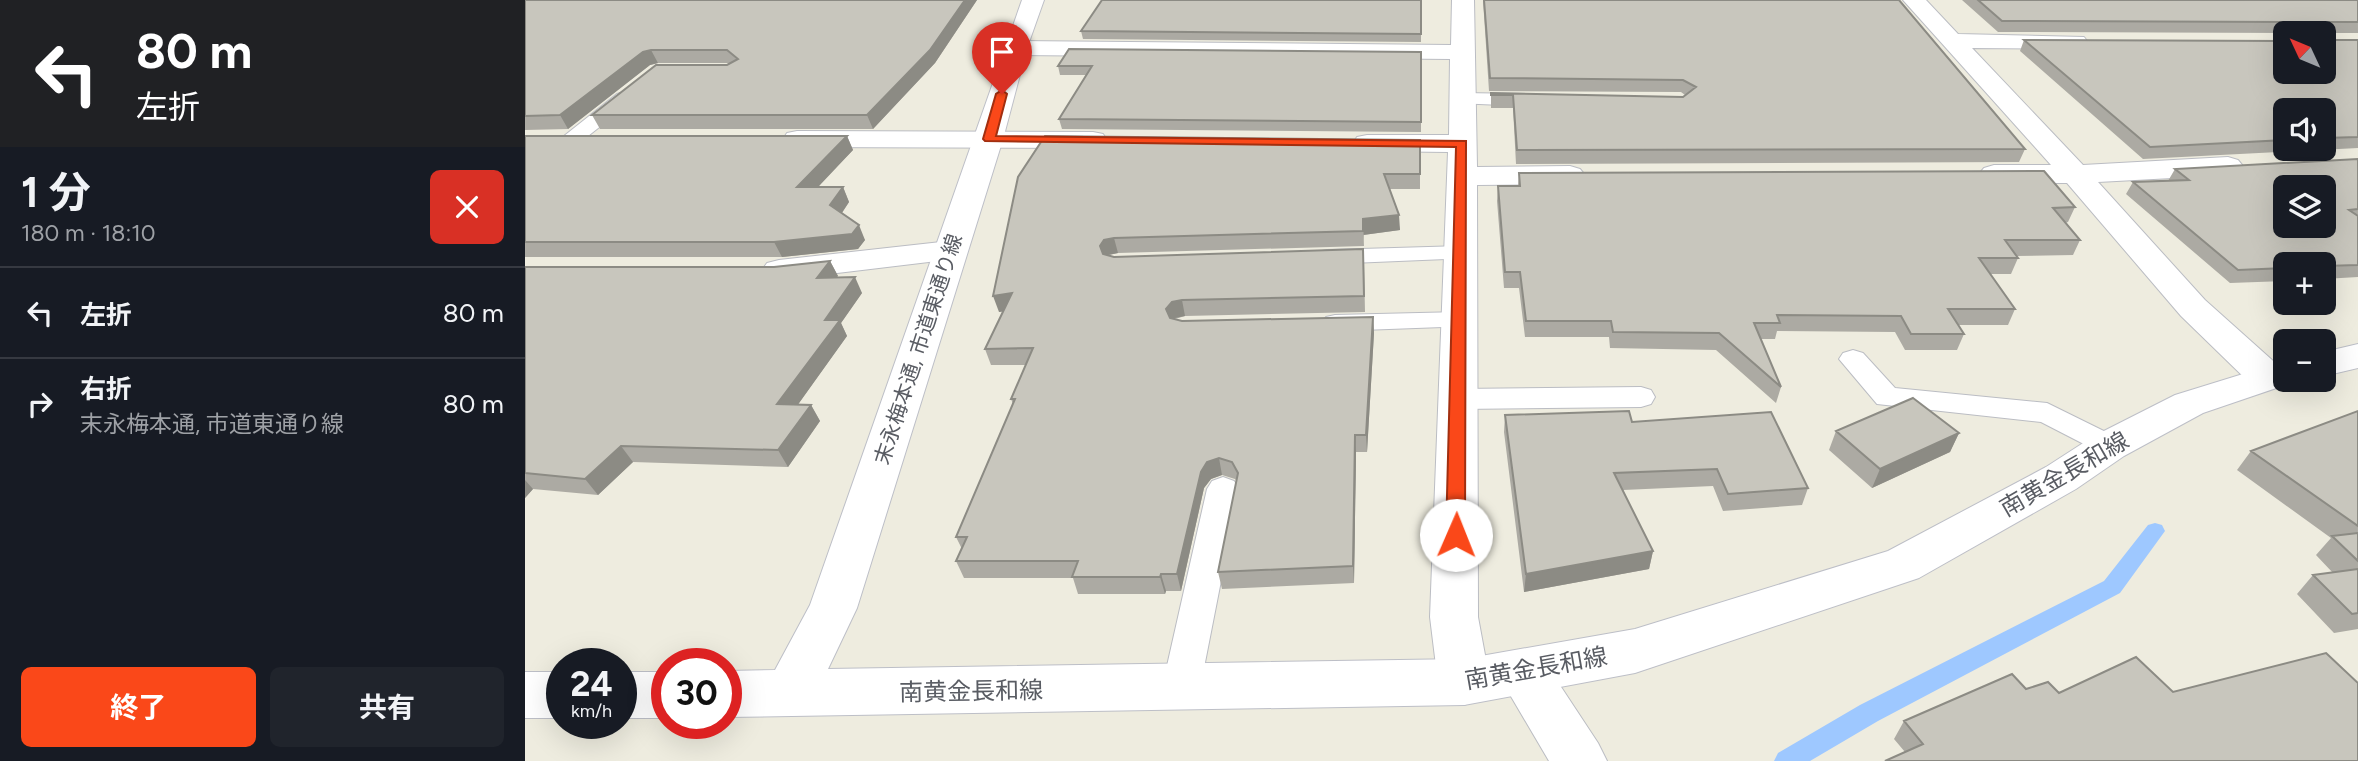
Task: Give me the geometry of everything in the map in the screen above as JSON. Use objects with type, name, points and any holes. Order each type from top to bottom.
[{"type":"street","name":"末永梅本通, 市道東通り線","points":[[790,693],[833,608],[1033,0]]},
{"type":"street","points":[[1463,0],[1462,253],[1454,617],[1464,682]]},
{"type":"street","points":[[1914,0],[2075,174],[2193,307],[2273,373]]},
{"type":"street","points":[[1952,41],[2105,42]]},
{"type":"street","points":[[1015,48],[1462,52]]},
{"type":"street","points":[[766,139],[1114,140]]},
{"type":"street","points":[[560,140],[613,140]]},
{"type":"street","points":[[1337,143],[1602,175]]},
{"type":"street","points":[[1964,174],[2075,174],[2257,164]]},
{"type":"street","points":[[742,270],[782,270],[950,251]]},
{"type":"street","points":[[2336,361],[2358,356]]},
{"type":"street","name":"南黄金長和線","points":[[742,694],[1464,682],[1635,651],[1903,565],[2061,478],[2109,446],[2189,404],[2273,376]]},
{"type":"street","points":[[1522,671],[1579,761]]},
{"type":"street","points":[[525,695],[546,695]]},
{"type":"lane","points":[[560,140],[636,88]]},
{"type":"lane","points":[[1462,99],[1544,100]]},
{"type":"lane","points":[[1297,257],[1462,253]]},
{"type":"lane","points":[[1309,324],[1461,320]]},
{"type":"lane","points":[[1853,359],[1888,397],[2047,413],[2109,446]]},
{"type":"lane","points":[[1459,399],[1641,397]]},
{"type":"lane","points":[[1181,688],[1223,489]]},
{"type":"building","points":[[525,0],[965,0],[930,50],[867,115],[592,115],[656,65],[727,65],[738,59],[727,50],[651,50],[643,52],[560,115],[525,116]]},
{"type":"building","points":[[1102,0],[1421,0],[1421,34],[1081,31]]},
{"type":"building","points":[[1484,0],[1899,0],[2025,149],[1517,150],[1513,95],[1491,93],[1683,97],[1696,87],[1683,80],[1490,78]]},
{"type":"building","points":[[1978,0],[2358,0],[2358,22],[2002,21]]},
{"type":"building","points":[[2024,40],[2273,41],[2273,84],[2336,84],[2336,40],[2358,40],[2358,137],[2336,138],[2336,98],[2273,98],[2273,141],[2150,147]]},
{"type":"building","points":[[1069,49],[1421,52],[1421,122],[1059,119],[1092,66],[1058,66]]},
{"type":"building","points":[[525,136],[847,136],[797,187],[843,187],[830,205],[859,225],[852,234],[774,242],[525,242]]},
{"type":"building","points":[[1045,136],[1420,140],[1420,174],[1384,174],[1399,215],[1363,219],[1363,231],[1114,238],[1104,240],[1100,246],[1103,254],[1114,257],[1363,249],[1364,296],[1182,300],[1172,302],[1166,309],[1170,318],[1182,321],[1373,317],[1366,435],[1355,435],[1353,566],[1218,572],[1238,473],[1232,462],[1219,458],[1207,462],[1201,472],[1177,574],[1161,574],[1160,577],[1072,577],[1078,561],[956,561],[967,537],[956,537],[1015,399],[1011,399],[1033,348],[985,349],[1012,293],[993,296],[1018,177]]},
{"type":"building","points":[[2358,159],[2358,209],[2349,210],[2358,216],[2358,265],[2336,266],[2336,252],[2273,252],[2273,269],[2238,270],[2133,182],[2189,180],[2175,169]]},
{"type":"building","points":[[2044,171],[2075,207],[2053,208],[2080,240],[2005,240],[2018,258],[1979,258],[2015,309],[1948,309],[1964,334],[1911,334],[1901,316],[1777,315],[1780,323],[1754,323],[1781,387],[1719,333],[1613,332],[1611,321],[1526,321],[1520,272],[1505,272],[1498,186],[1520,186],[1519,173]]},
{"type":"building","points":[[830,261],[817,278],[855,277],[825,320],[840,320],[777,404],[811,405],[778,450],[621,446],[585,479],[525,473],[525,267],[774,267]]},
{"type":"building","points":[[1913,398],[1959,433],[1880,469],[1836,431]]},
{"type":"building","points":[[1629,411],[1632,422],[1771,412],[1808,488],[1728,494],[1717,469],[1614,473],[1653,551],[1526,574],[1505,415]]},
{"type":"building","points":[[2358,411],[2358,526],[2251,451]]},
{"type":"building","points":[[2358,533],[2358,561],[2332,536]]},
{"type":"building","points":[[2358,569],[2358,613],[2352,614],[2313,575]]},
{"type":"building","points":[[2326,653],[2358,683],[2358,761],[1885,761],[1923,744],[1904,721],[2012,674],[2026,689],[2048,682],[2059,693],[2136,657],[2173,692]]},
{"type":"waterway","points":[[1787,761],[1869,713],[2112,587],[2155,531]]},
{"type":"route","points":[[1002,94],[989,139],[1462,144],[1464,176],[1456,535]]}]
